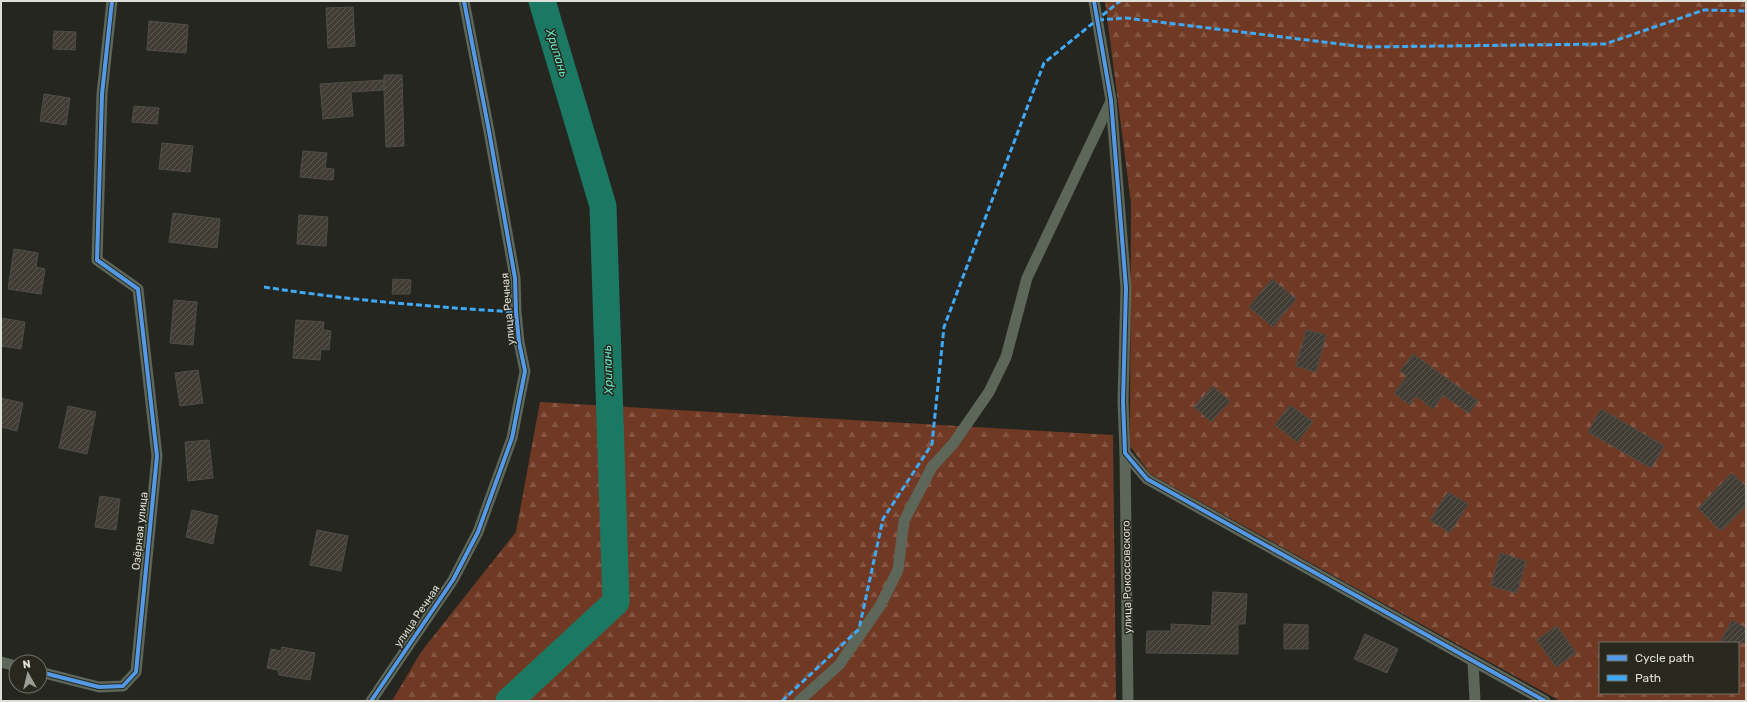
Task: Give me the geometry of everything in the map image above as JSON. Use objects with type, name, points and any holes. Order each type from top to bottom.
[{"type":"street","name":"Озёрная улица","points":[[48,674],[99,687],[123,686],[136,672],[157,456],[138,289],[97,260],[102,94],[112,1]]},
{"type":"street","name":"улица Речная","points":[[371,701],[453,580],[478,532],[512,438],[525,371],[519,342],[515,278],[464,1]]},
{"type":"street","name":"улица Рокоссовского","points":[[1094,1],[1111,100],[1126,288],[1123,401],[1128,701]]},
{"type":"street","points":[[799,701],[839,665],[880,606],[898,570],[904,521],[932,468],[953,444],[989,392],[1006,357],[1027,278],[1111,100]]},
{"type":"street","points":[[1125,453],[1147,479],[1545,701]]},
{"type":"street","points":[[1474,661],[1475,701]]},
{"type":"green space","points":[[1105,1],[1746,1],[1746,701],[1560,701],[1150,474],[1130,446],[1131,203]]},
{"type":"green space","points":[[540,402],[1113,435],[1116,701],[392,701],[421,652],[516,532]]},
{"type":"building","points":[[353,7],[355,46],[328,48],[326,8]]},
{"type":"building","points":[[149,21],[188,25],[186,53],[147,50]]},
{"type":"building","points":[[54,31],[76,32],[75,50],[53,49]]},
{"type":"building","points":[[384,75],[402,75],[404,146],[386,147],[384,90],[351,92],[353,116],[323,119],[320,84],[384,80]]},
{"type":"building","points":[[44,94],[70,98],[66,125],[40,121]]},
{"type":"building","points":[[134,106],[159,108],[157,124],[132,122]]},
{"type":"building","points":[[162,143],[193,146],[190,172],[159,169]]},
{"type":"building","points":[[303,151],[327,153],[325,168],[334,169],[333,180],[300,177]]},
{"type":"building","points":[[173,213],[220,219],[217,248],[169,242]]},
{"type":"building","points":[[299,215],[328,217],[326,246],[297,244]]},
{"type":"building","points":[[14,249],[38,253],[36,267],[45,269],[41,294],[8,289]]},
{"type":"building","points":[[393,279],[411,280],[410,294],[392,294]]},
{"type":"building","points":[[1272,279],[1296,299],[1273,327],[1249,307]]},
{"type":"building","points":[[174,300],[197,302],[193,345],[170,343]]},
{"type":"building","points":[[1,318],[25,322],[21,349],[1,346]]},
{"type":"building","points":[[296,320],[324,322],[323,330],[331,331],[329,350],[321,349],[320,360],[293,358]]},
{"type":"building","points":[[1306,330],[1326,335],[1316,372],[1296,366]]},
{"type":"building","points":[[1413,354],[1478,401],[1469,413],[1443,395],[1433,409],[1416,396],[1410,405],[1394,393],[1407,376],[1400,371]]},
{"type":"building","points":[[198,370],[203,403],[180,406],[175,373]]},
{"type":"building","points":[[1213,386],[1230,401],[1211,422],[1194,407]]},
{"type":"building","points":[[1,398],[23,403],[17,431],[1,427]]},
{"type":"building","points":[[1290,405],[1313,422],[1297,442],[1275,425]]},
{"type":"building","points":[[68,406],[96,412],[87,454],[59,448]]},
{"type":"building","points":[[1601,409],[1664,446],[1651,468],[1588,432]]},
{"type":"building","points":[[209,440],[213,478],[188,481],[185,442]]},
{"type":"building","points":[[1732,473],[1746,487],[1746,506],[1721,531],[1698,508]]},
{"type":"building","points":[[1448,492],[1468,504],[1450,533],[1430,520]]},
{"type":"building","points":[[100,496],[120,499],[116,530],[95,527]]},
{"type":"building","points":[[192,510],[218,516],[213,544],[186,537]]},
{"type":"building","points":[[317,530],[348,536],[341,571],[310,565]]},
{"type":"building","points":[[1500,553],[1526,561],[1517,593],[1491,586]]},
{"type":"building","points":[[1213,592],[1247,594],[1245,624],[1238,624],[1238,654],[1146,653],[1147,631],[1171,631],[1171,624],[1211,626]]},
{"type":"building","points":[[1732,620],[1746,628],[1746,643],[1721,642]]},
{"type":"building","points":[[1284,624],[1308,625],[1308,649],[1284,649]]},
{"type":"building","points":[[1557,626],[1576,653],[1556,667],[1537,640]]},
{"type":"building","points":[[1365,634],[1398,649],[1387,673],[1354,659]]},
{"type":"building","points":[[282,647],[315,653],[310,680],[279,675],[278,670],[267,668],[271,649],[281,651]]},
{"type":"waterway","name":"Хрипань","points":[[509,701],[616,602],[603,206],[542,1]]},
{"type":"marked path","points":[[782,701],[859,629],[883,519],[932,444],[944,327],[1044,63],[1120,1]]},
{"type":"marked path","points":[[1098,20],[1126,18],[1365,47],[1605,44],[1704,10],[1746,11]]},
{"type":"marked path","points":[[264,287],[327,296],[453,308],[516,312]]},
{"type":"cycle path","points":[[48,674],[99,687],[123,686],[136,672],[157,456],[138,289],[97,260],[102,94],[112,1]]},
{"type":"cycle path","points":[[371,701],[453,580],[478,532],[512,438],[525,371],[519,342],[515,278],[464,1]]},
{"type":"cycle path","points":[[1094,1],[1111,100],[1126,288],[1123,401],[1125,453],[1147,479],[1545,701]]}]
